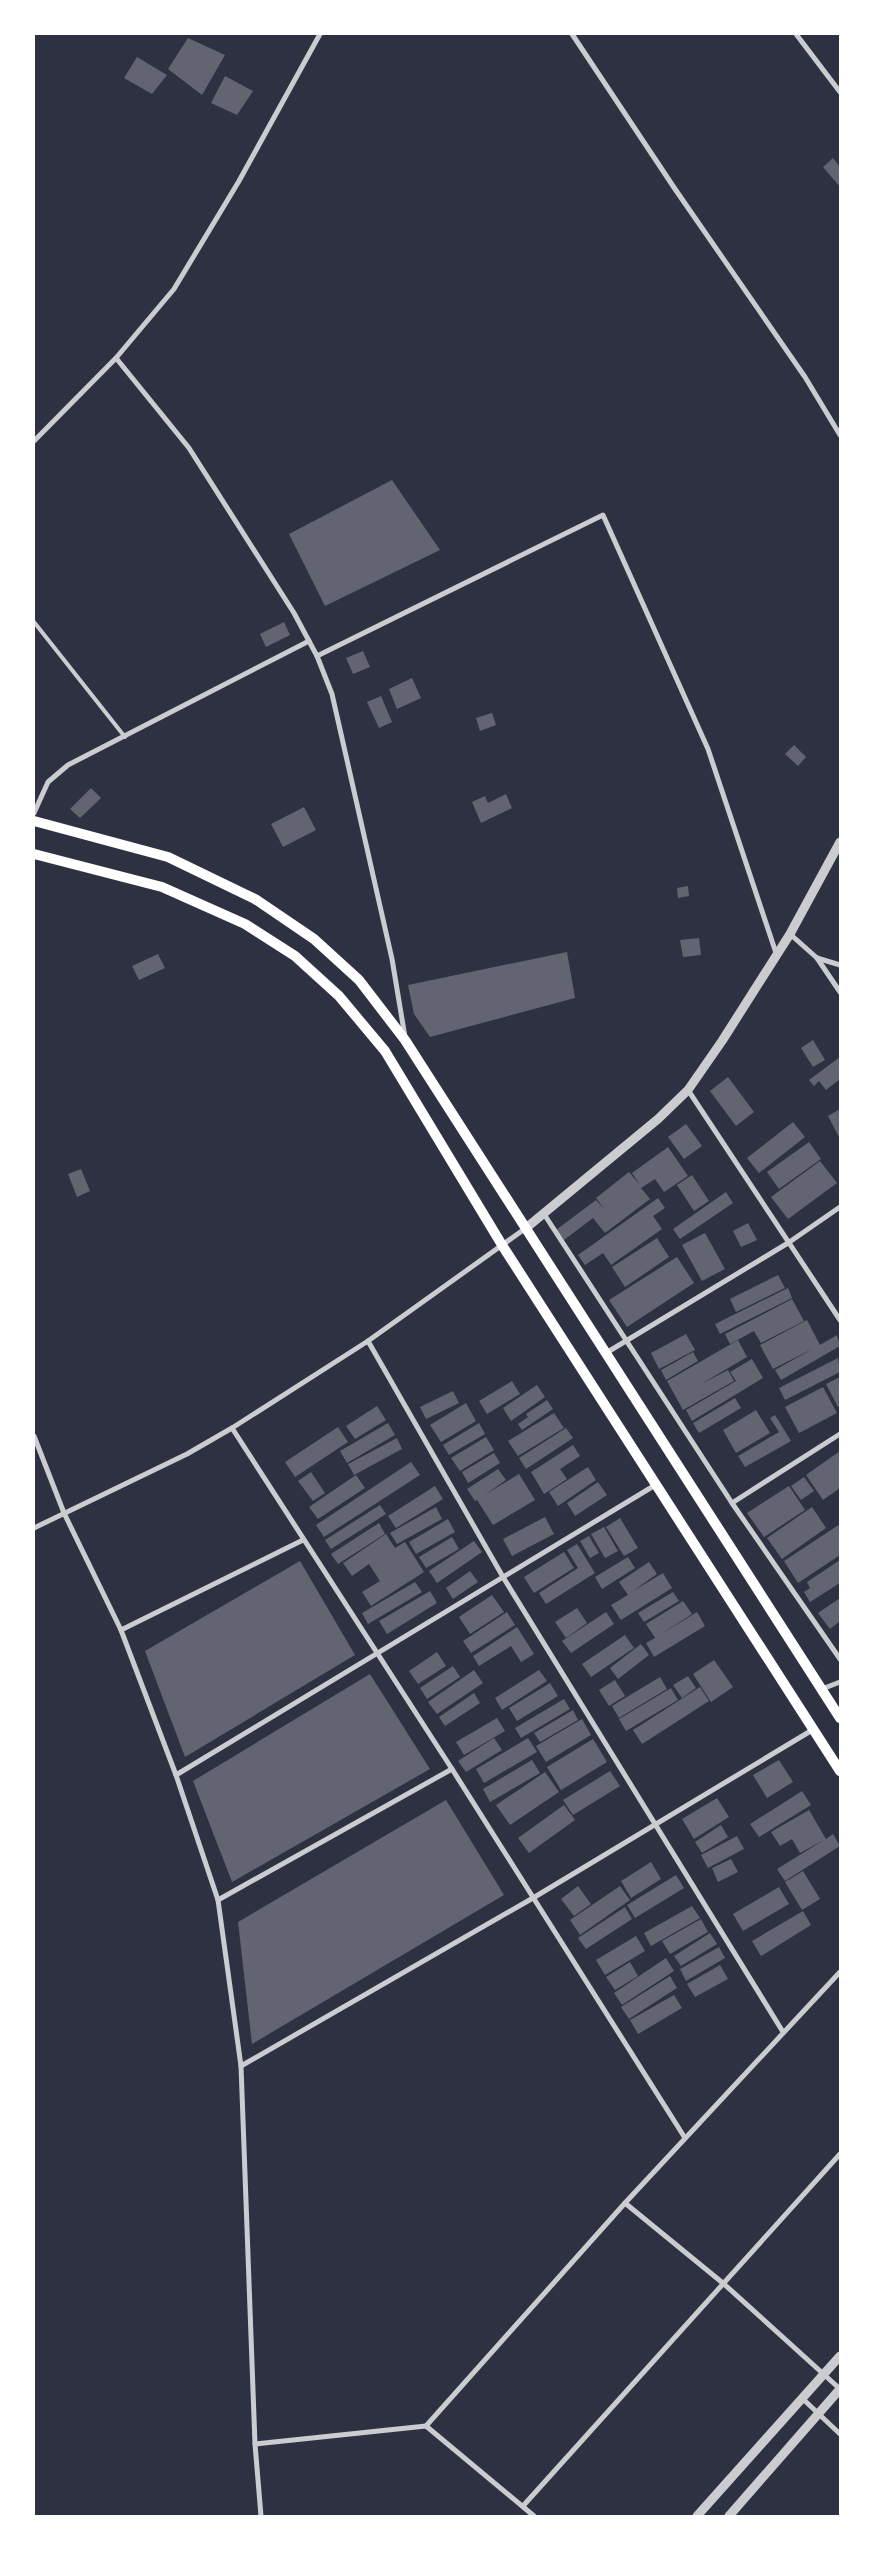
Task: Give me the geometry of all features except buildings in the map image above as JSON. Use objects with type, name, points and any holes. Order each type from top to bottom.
[{"type":"main road","points":[[34,821],[168,857],[256,899],[314,939],[359,980],[405,1040],[840,1718]]},
{"type":"main road","points":[[34,854],[162,888],[245,924],[296,956],[339,996],[385,1051],[502,1245],[815,1729],[840,1771]]},
{"type":"street","points":[[34,441],[116,358],[174,289],[239,181],[320,34]]},
{"type":"street","points":[[572,34],[675,189],[805,377],[840,435]]},
{"type":"street","points":[[796,34],[840,92]]},
{"type":"street","points":[[116,358],[188,448],[294,613],[316,656],[332,694],[392,959],[405,1040]]},
{"type":"street","points":[[316,656],[603,515],[708,749],[776,954]]},
{"type":"street","points":[[34,813],[48,782],[68,766],[309,641]]},
{"type":"street","points":[[34,1528],[186,1454],[232,1428],[368,1341],[526,1228],[658,1119],[688,1090],[722,1041],[790,934],[840,842]]},
{"type":"street","points":[[790,934],[818,958],[840,992]]},
{"type":"street","points":[[818,958],[840,965]]},
{"type":"street","points":[[688,1090],[840,1320]]},
{"type":"street","points":[[605,1353],[788,1243],[840,1207]]},
{"type":"street","points":[[544,1214],[732,1503],[840,1659]]},
{"type":"street","points":[[368,1341],[503,1577],[783,2032]]},
{"type":"street","points":[[232,1428],[376,1654],[452,1769],[685,2138]]},
{"type":"street","points":[[732,1503],[840,1434]]},
{"type":"street","points":[[34,1436],[64,1513],[121,1630],[176,1775],[218,1900],[241,2066],[255,2444],[261,2516]]},
{"type":"street","points":[[176,1775],[657,1484]]},
{"type":"street","points":[[121,1630],[303,1540]]},
{"type":"street","points":[[822,1689],[840,1682]]},
{"type":"street","points":[[241,2066],[533,1898],[815,1729]]},
{"type":"street","points":[[218,1900],[452,1769]]},
{"type":"street","points":[[255,2444],[426,2426],[625,2203],[840,1972]]},
{"type":"street","points":[[523,2506],[840,2154]]},
{"type":"street","points":[[625,2203],[724,2284],[840,2389],[729,2516]]},
{"type":"street","points":[[696,2516],[840,2356]]},
{"type":"street","points":[[803,2399],[840,2434]]},
{"type":"street","points":[[426,2426],[534,2516]]},
{"type":"lane","points":[[34,622],[125,737]]},
{"type":"lane","points":[[34,627],[40,631]]}]
